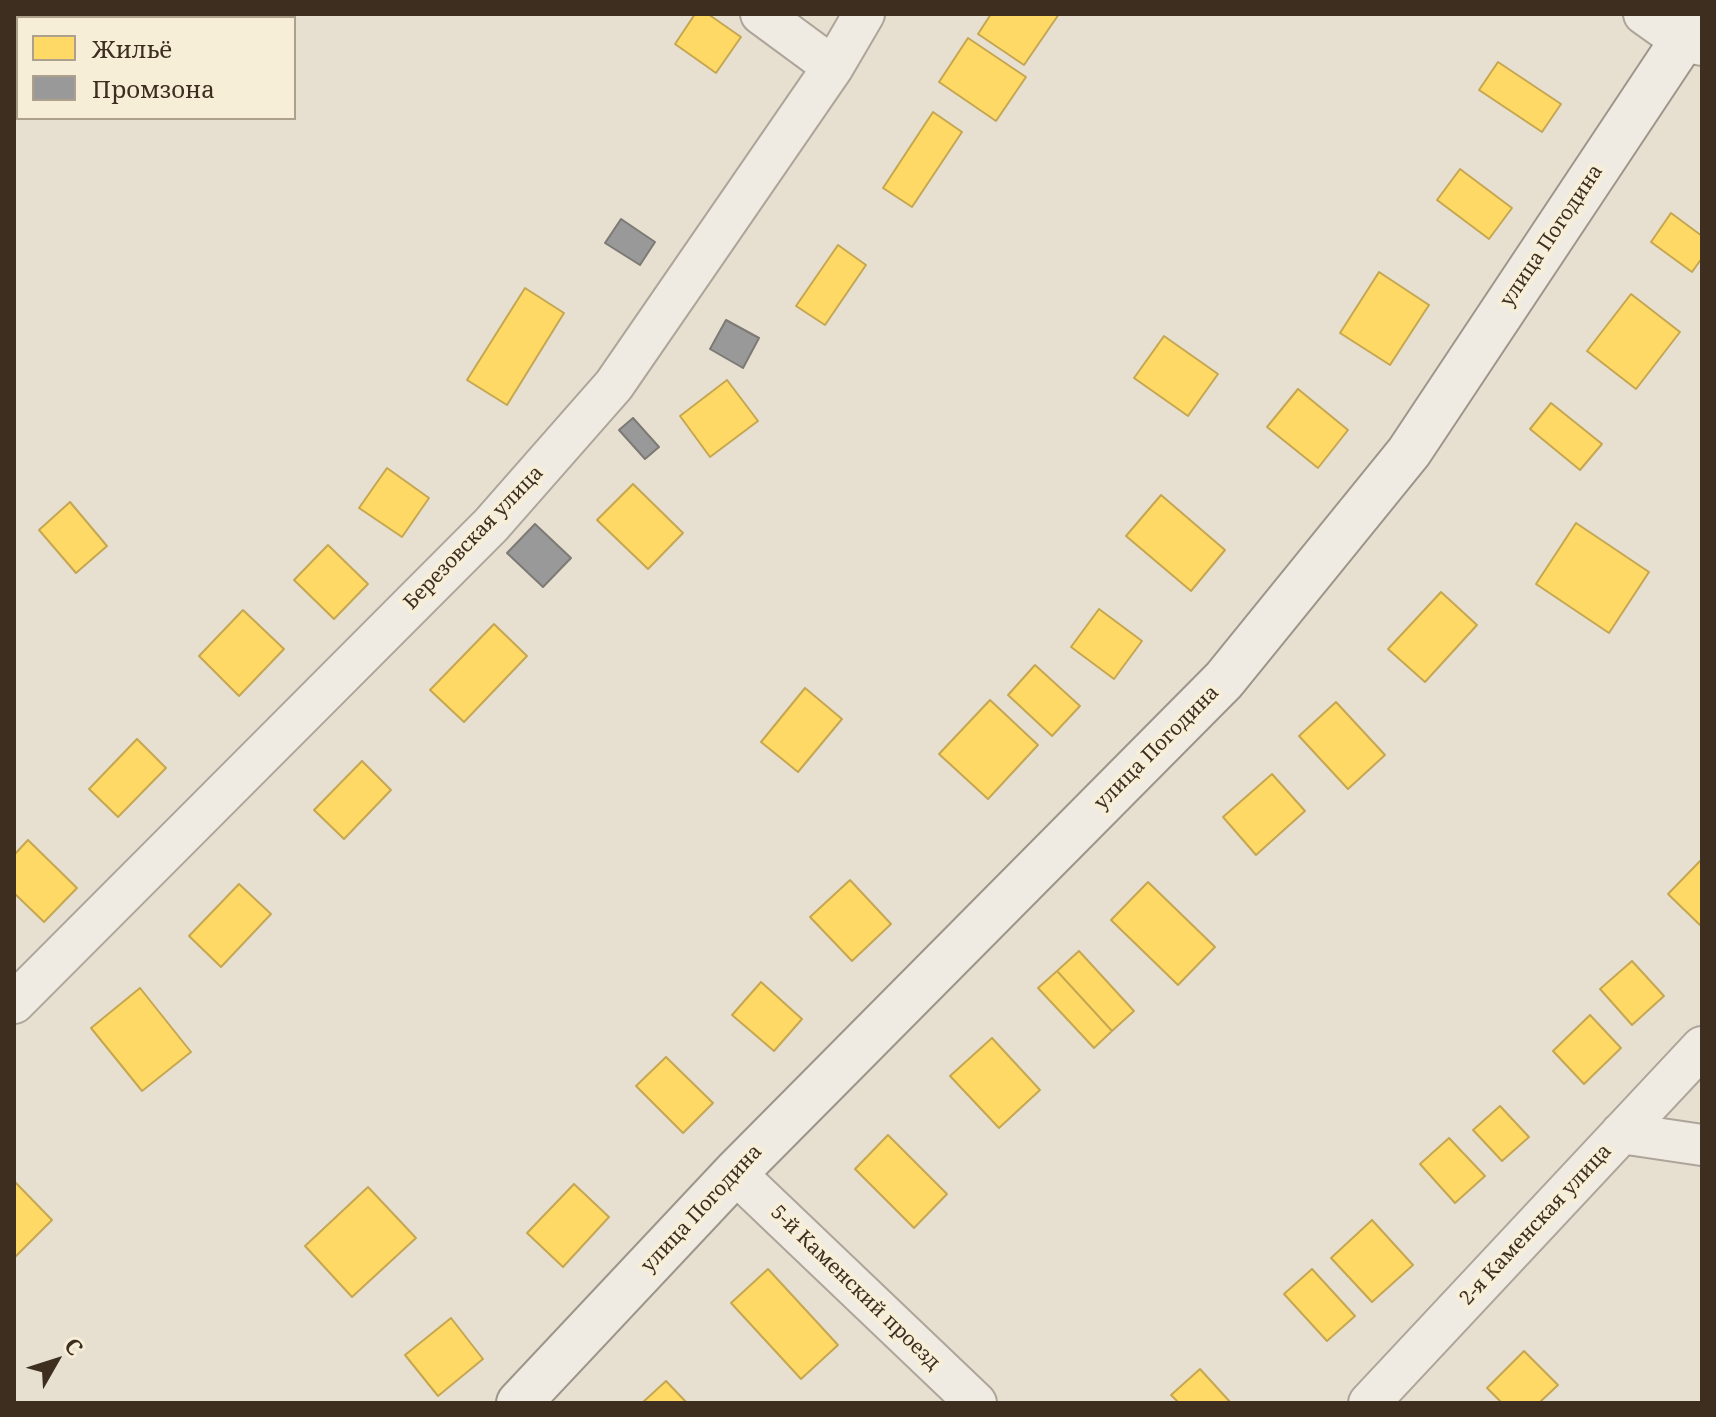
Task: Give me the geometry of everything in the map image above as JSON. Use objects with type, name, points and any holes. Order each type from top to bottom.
[{"type":"street","points":[[761,14],[833,67]]},
{"type":"street","name":"Березовская улица","points":[[14,1003],[491,525],[614,385],[833,67],[864,14]]},
{"type":"street","points":[[1644,14],[1695,33]]},
{"type":"street","name":"улица Погодина","points":[[519,1403],[735,1173],[1224,680],[1409,452],[1695,33]]},
{"type":"street","name":"2-я Каменская улица","points":[[1369,1403],[1702,1047]]},
{"type":"street","points":[[1621,1133],[1702,1145]]},
{"type":"street","name":"5-й Каменский проезд","points":[[735,1173],[976,1403]]},
{"type":"building: Жильё","points":[[695,14],[708,14],[741,37],[716,73],[675,44]]},
{"type":"building: Жильё","points":[[991,14],[1059,14],[1024,65],[978,34]]},
{"type":"building: Жильё","points":[[968,38],[1026,77],[996,121],[939,82]]},
{"type":"building: Жильё","points":[[1498,62],[1561,104],[1542,132],[1479,90]]},
{"type":"building: Жильё","points":[[933,112],[962,132],[912,207],[883,188]]},
{"type":"building: Жильё","points":[[1460,169],[1512,208],[1489,239],[1437,200]]},
{"type":"building: Жильё","points":[[1671,213],[1702,236],[1702,258],[1692,272],[1651,242]]},
{"type":"building: Жильё","points":[[838,245],[866,265],[825,325],[796,306]]},
{"type":"building: Жильё","points":[[1379,272],[1429,305],[1390,365],[1340,333]]},
{"type":"building: Жильё","points":[[525,288],[564,313],[507,405],[467,380]]},
{"type":"building: Жильё","points":[[1631,294],[1680,332],[1636,389],[1587,351]]},
{"type":"building: Жильё","points":[[1164,336],[1218,374],[1188,416],[1134,378]]},
{"type":"building: Жильё","points":[[727,380],[758,421],[710,457],[680,416]]},
{"type":"building: Жильё","points":[[1298,389],[1348,430],[1318,468],[1267,427]]},
{"type":"building: Жильё","points":[[1551,403],[1602,444],[1580,470],[1530,429]]},
{"type":"building: Жильё","points":[[387,468],[429,498],[402,537],[359,508]]},
{"type":"building: Жильё","points":[[633,484],[683,533],[648,569],[597,520]]},
{"type":"building: Жильё","points":[[1161,495],[1225,550],[1191,591],[1126,536]]},
{"type":"building: Жильё","points":[[70,502],[107,546],[76,573],[39,530]]},
{"type":"building: Жильё","points":[[1576,523],[1649,572],[1609,633],[1536,584]]},
{"type":"building: Жильё","points":[[328,545],[368,584],[334,619],[294,580]]},
{"type":"building: Жильё","points":[[1441,592],[1477,625],[1425,682],[1388,649]]},
{"type":"building: Жильё","points":[[1099,609],[1142,641],[1114,679],[1071,647]]},
{"type":"building: Жильё","points":[[243,610],[284,649],[239,696],[199,656]]},
{"type":"building: Жильё","points":[[494,624],[527,656],[464,722],[430,690]]},
{"type":"building: Жильё","points":[[1035,665],[1080,706],[1052,736],[1008,695]]},
{"type":"building: Жильё","points":[[805,688],[842,719],[798,772],[761,742]]},
{"type":"building: Жильё","points":[[990,700],[1038,745],[988,799],[939,754]]},
{"type":"building: Жильё","points":[[1336,702],[1385,755],[1348,789],[1299,736]]},
{"type":"building: Жильё","points":[[137,739],[166,768],[118,817],[89,789]]},
{"type":"building: Жильё","points":[[362,761],[391,790],[344,839],[314,810]]},
{"type":"building: Жильё","points":[[1272,774],[1305,811],[1256,855],[1223,817]]},
{"type":"building: Жильё","points":[[28,840],[77,888],[44,922],[14,893],[14,855]]},
{"type":"building: Жильё","points":[[1702,859],[1702,927],[1668,894]]},
{"type":"building: Жильё","points":[[850,880],[891,924],[852,961],[810,917]]},
{"type":"building: Жильё","points":[[1148,882],[1215,947],[1178,985],[1111,920]]},
{"type":"building: Жильё","points":[[239,884],[271,914],[221,967],[189,936]]},
{"type":"building: Жильё","points":[[1079,951],[1134,1011],[1112,1031],[1057,971]]},
{"type":"building: Жильё","points":[[1632,961],[1664,996],[1632,1025],[1600,989]]},
{"type":"building: Жильё","points":[[1057,971],[1112,1031],[1094,1048],[1038,988]]},
{"type":"building: Жильё","points":[[761,982],[802,1019],[774,1051],[732,1015]]},
{"type":"building: Жильё","points":[[140,988],[191,1052],[142,1091],[91,1028]]},
{"type":"building: Жильё","points":[[1590,1015],[1621,1048],[1584,1084],[1553,1051]]},
{"type":"building: Жильё","points":[[992,1038],[1040,1090],[999,1128],[950,1076]]},
{"type":"building: Жильё","points":[[666,1057],[713,1103],[683,1133],[636,1086]]},
{"type":"building: Жильё","points":[[1500,1106],[1529,1137],[1502,1161],[1473,1130]]},
{"type":"building: Жильё","points":[[888,1135],[947,1194],[914,1228],[855,1169]]},
{"type":"building: Жильё","points":[[1449,1138],[1485,1176],[1455,1203],[1420,1164]]},
{"type":"building: Жильё","points":[[14,1181],[52,1220],[14,1258]]},
{"type":"building: Жильё","points":[[574,1184],[609,1217],[563,1267],[527,1233]]},
{"type":"building: Жильё","points":[[368,1187],[416,1238],[352,1297],[305,1246]]},
{"type":"building: Жильё","points":[[1372,1220],[1413,1265],[1372,1302],[1331,1258]]},
{"type":"building: Жильё","points":[[768,1269],[838,1345],[801,1379],[731,1303]]},
{"type":"building: Жильё","points":[[1312,1269],[1355,1316],[1327,1341],[1284,1294]]},
{"type":"building: Жильё","points":[[451,1318],[483,1359],[438,1396],[405,1355]]},
{"type":"building: Жильё","points":[[1524,1351],[1558,1385],[1539,1403],[1502,1403],[1487,1388]]},
{"type":"building: Жильё","points":[[1200,1369],[1231,1403],[1179,1403],[1171,1395]]},
{"type":"building: Жильё","points":[[666,1381],[687,1403],[642,1403]]},
{"type":"building: Промзона","points":[[621,219],[655,242],[640,265],[605,243]]},
{"type":"building: Промзона","points":[[726,320],[759,338],[743,368],[710,349]]},
{"type":"building: Промзона","points":[[633,418],[659,447],[645,459],[619,430]]},
{"type":"building: Промзона","points":[[535,524],[571,558],[543,587],[507,553]]}]
